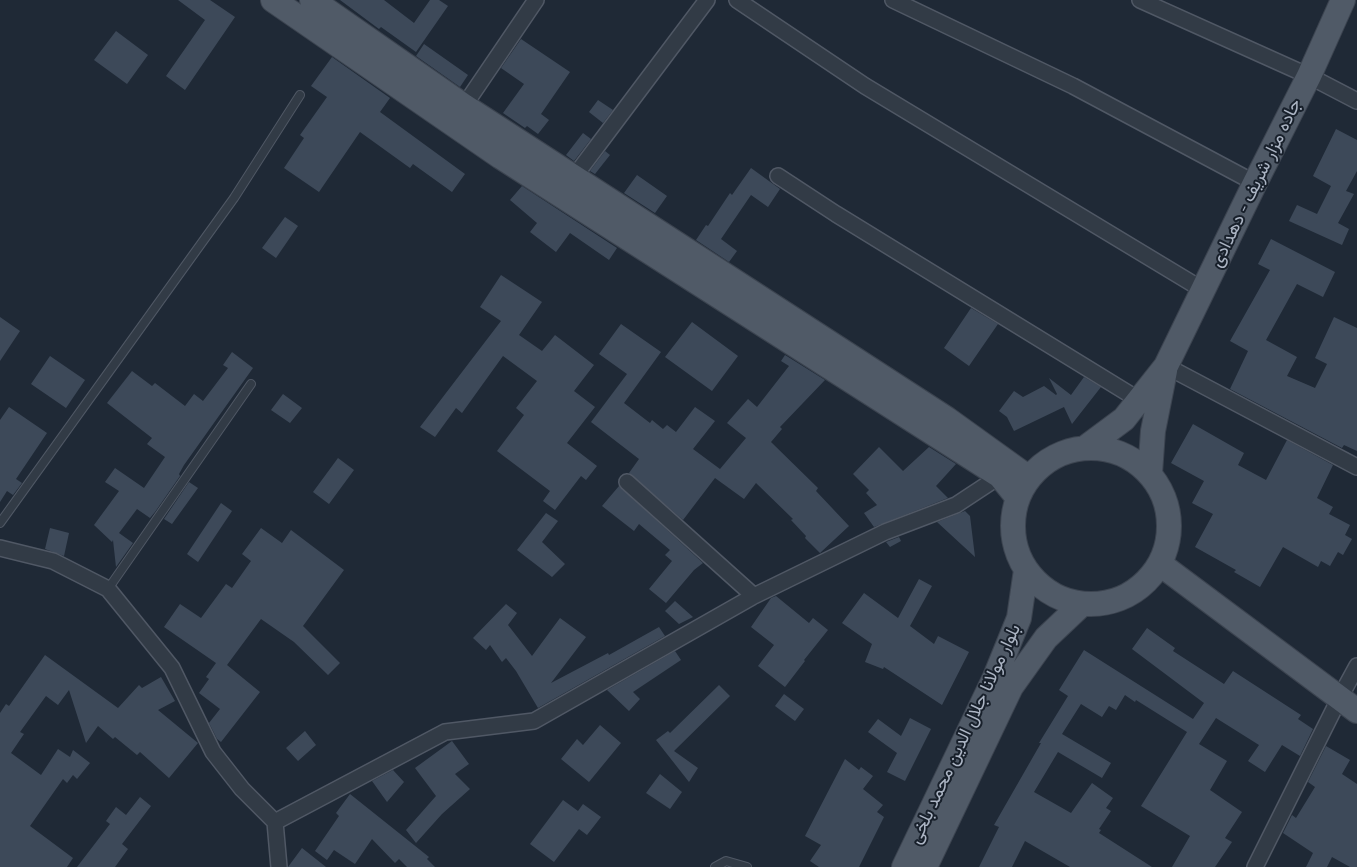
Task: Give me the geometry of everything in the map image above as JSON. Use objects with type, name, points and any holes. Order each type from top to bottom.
[{"type":"main road","points":[[273,0],[502,157],[1000,476],[1018,498]]},
{"type":"main road","points":[[312,0],[464,106],[947,418],[1029,478]]},
{"type":"main road","name":"جاده مزار شریف - دهدادی","points":[[1166,366],[1309,76],[1343,0]]},
{"type":"main road","points":[[1085,448],[1124,418],[1166,366]]},
{"type":"main road","points":[[1150,473],[1153,431],[1166,366]]},
{"type":"main road","points":[[1085,448],[1103,448],[1120,453],[1136,461],[1150,473],[1164,497],[1168,510],[1169,538],[1160,564],[1149,579],[1135,591],[1118,600],[1100,604],[1082,604],[1065,600],[1050,593],[1037,583],[1026,570],[1016,547],[1013,523],[1018,498],[1029,478],[1045,463],[1064,452],[1085,448]]},
{"type":"main road","points":[[1160,564],[1348,705]]},
{"type":"main road","name":"بلوار مولانا جلال الدین محمد بلخی","points":[[904,867],[998,669],[1019,618],[1026,570]]},
{"type":"main road","name":"بلوار مولانا جلال الدین محمد بلخی","points":[[925,867],[1011,687],[1046,638],[1082,604]]},
{"type":"street","points":[[464,106],[536,0]]},
{"type":"street","points":[[574,177],[707,0]]},
{"type":"street","points":[[737,0],[865,86],[1203,290]]},
{"type":"street","points":[[893,0],[1073,86],[1255,183]]},
{"type":"street","points":[[1140,0],[1309,76],[1357,101]]},
{"type":"street","points":[[778,176],[836,214],[1139,400]]},
{"type":"street","points":[[1166,366],[1357,467]]},
{"type":"street","points":[[275,822],[444,732],[534,721],[754,596],[885,532],[956,505],[1000,476]]},
{"type":"street","points":[[627,482],[754,596]]},
{"type":"street","points":[[0,548],[52,561],[108,589],[172,668],[213,752],[242,789],[275,822],[279,867]]},
{"type":"street","points":[[1255,867],[1348,705],[1357,666]]},
{"type":"lane","points":[[0,523],[234,198],[300,95]]},
{"type":"lane","points":[[108,589],[251,384]]},
{"type":"lane","points":[[715,867],[726,861],[748,867]]},
{"type":"building","points":[[178,0],[210,0],[235,17],[185,90],[166,76],[205,20]]},
{"type":"building","points":[[340,0],[384,0],[414,23],[430,0],[439,0],[448,6],[416,52],[381,27],[379,29]]},
{"type":"building","points":[[116,31],[148,55],[127,84],[94,60]]},
{"type":"building","points":[[521,39],[570,72],[541,114],[549,120],[538,134],[527,126],[525,128],[503,113],[524,84],[501,68]]},
{"type":"building","points":[[424,44],[468,75],[460,87],[416,56]]},
{"type":"building","points":[[332,57],[390,98],[380,112],[465,174],[452,192],[413,164],[410,168],[360,132],[319,192],[284,168],[304,138],[300,135],[327,97],[311,86]]},
{"type":"building","points":[[598,100],[613,110],[603,123],[589,112]]},
{"type":"building","points":[[1336,129],[1357,140],[1357,171],[1346,191],[1354,194],[1338,223],[1349,229],[1342,245],[1289,221],[1297,205],[1317,214],[1331,186],[1313,176]]},
{"type":"building","points":[[583,133],[591,139],[574,161],[566,155]]},
{"type":"building","points":[[605,151],[610,155],[595,174],[590,171]]},
{"type":"building","points":[[751,168],[780,189],[768,207],[751,195],[721,239],[737,251],[729,262],[696,240],[706,225],[708,226],[730,193],[732,195]]},
{"type":"building","points":[[637,175],[667,196],[655,213],[624,193]]},
{"type":"building","points":[[522,186],[617,248],[609,260],[570,233],[556,252],[530,232],[537,223],[510,200]]},
{"type":"building","points":[[285,217],[298,226],[276,258],[262,248]]},
{"type":"building","points":[[1271,239],[1335,272],[1323,297],[1297,284],[1266,340],[1297,357],[1287,376],[1315,388],[1327,364],[1315,358],[1334,317],[1357,328],[1357,451],[1344,445],[1342,448],[1230,389],[1248,351],[1230,341],[1270,270],[1258,264]]},
{"type":"building","points":[[501,275],[542,302],[519,335],[542,351],[555,335],[594,365],[574,391],[595,407],[567,443],[597,466],[586,480],[581,476],[555,510],[543,501],[550,491],[497,451],[524,415],[516,408],[537,381],[503,356],[462,413],[456,408],[435,437],[420,427],[501,321],[480,307]]},
{"type":"building","points":[[971,308],[998,324],[969,366],[944,348]]},
{"type":"building","points":[[0,317],[20,331],[0,361]]},
{"type":"building","points":[[692,322],[738,356],[712,391],[665,357]]},
{"type":"building","points":[[621,324],[661,352],[624,403],[650,423],[652,420],[663,429],[667,425],[676,432],[695,407],[715,421],[693,449],[720,469],[746,438],[727,423],[748,399],[757,407],[789,366],[781,361],[785,355],[825,380],[780,427],[782,429],[771,442],[818,488],[816,491],[849,526],[820,553],[805,538],[806,536],[791,520],[793,519],[756,483],[744,499],[715,478],[683,520],[629,473],[639,459],[591,422],[627,374],[599,354]]},
{"type":"building","points":[[232,352],[253,368],[184,465],[179,474],[180,476],[155,512],[150,518],[137,509],[119,533],[133,543],[116,567],[113,540],[112,542],[94,525],[119,491],[105,482],[115,468],[144,488],[165,457],[147,444],[152,438],[107,403],[132,371],[152,386],[155,383],[185,406],[194,394],[203,401],[228,368],[223,365]]},
{"type":"building","points":[[50,356],[85,380],[66,408],[31,384]]},
{"type":"building","points":[[1084,377],[1101,387],[1072,424],[1064,407],[1014,431],[1007,417],[999,411],[1014,391],[1023,397],[1044,386],[1056,395],[1049,378],[1071,395]]},
{"type":"building","points":[[283,394],[302,408],[290,423],[271,410]]},
{"type":"building","points":[[9,407],[47,433],[16,479],[22,483],[13,495],[7,491],[0,502],[0,420]]},
{"type":"building","points":[[1193,424],[1244,453],[1238,465],[1266,480],[1287,440],[1333,465],[1317,498],[1333,507],[1329,514],[1350,525],[1345,535],[1352,539],[1343,555],[1338,552],[1330,566],[1321,561],[1318,567],[1283,547],[1260,587],[1234,572],[1236,570],[1195,547],[1213,514],[1192,503],[1204,481],[1171,463]]},
{"type":"building","points":[[879,447],[903,471],[929,447],[956,464],[936,486],[948,498],[874,527],[864,513],[877,505],[866,493],[869,490],[853,474]]},
{"type":"building","points":[[338,458],[354,470],[329,504],[313,492]]},
{"type":"building","points":[[189,482],[198,488],[172,524],[164,519]]},
{"type":"building","points":[[619,486],[703,563],[694,570],[666,603],[649,589],[672,561],[665,555],[670,550],[639,524],[634,531],[602,506]]},
{"type":"building","points":[[221,503],[232,511],[198,562],[187,554]]},
{"type":"building","points":[[965,511],[970,516],[975,557],[937,522]]},
{"type":"building","points":[[546,513],[558,521],[542,542],[565,564],[552,577],[517,550]]},
{"type":"building","points":[[50,528],[69,533],[64,556],[45,549]]},
{"type":"building","points":[[261,528],[282,543],[291,530],[344,570],[303,626],[340,663],[328,675],[294,642],[261,619],[227,665],[260,692],[221,742],[217,739],[209,723],[220,709],[199,693],[209,679],[206,677],[216,663],[164,627],[180,604],[201,618],[226,584],[232,588],[251,561],[242,554]]},
{"type":"building","points":[[899,537],[901,541],[890,547],[886,542]]},
{"type":"building","points":[[919,579],[932,586],[910,626],[934,644],[938,636],[969,652],[942,705],[884,667],[883,669],[865,662],[872,644],[842,623],[864,593],[898,618]]},
{"type":"building","points":[[776,596],[809,623],[813,618],[828,630],[785,687],[758,666],[774,645],[751,627],[771,598]]},
{"type":"building","points":[[675,601],[693,617],[679,624],[665,611]]},
{"type":"building","points":[[506,604],[517,613],[508,625],[532,656],[560,618],[586,637],[551,683],[608,653],[609,655],[659,627],[665,636],[538,708],[506,658],[502,662],[490,645],[486,650],[473,638]]},
{"type":"building","points":[[1147,628],[1175,648],[1173,651],[1224,684],[1233,671],[1301,715],[1298,719],[1313,729],[1300,756],[1282,745],[1265,772],[1248,761],[1259,745],[1216,718],[1199,744],[1227,761],[1210,790],[1242,812],[1225,838],[1232,842],[1215,867],[1172,867],[1190,836],[1141,806],[1187,732],[1125,695],[1116,710],[1109,706],[1102,717],[1081,704],[1062,734],[1111,763],[1102,778],[1058,752],[1034,792],[1071,813],[1092,783],[1113,798],[1106,808],[1111,811],[1099,829],[1101,830],[1099,833],[1152,867],[1070,867],[1025,841],[1012,867],[979,867],[999,827],[994,825],[1041,743],[1039,743],[1068,696],[1059,690],[1084,650],[1193,719],[1204,703],[1132,649]]},
{"type":"building","points":[[675,651],[681,660],[633,692],[640,699],[629,711],[607,690]]},
{"type":"building","points":[[45,655],[118,708],[139,685],[142,688],[161,677],[175,701],[158,710],[198,743],[169,778],[140,752],[137,755],[98,726],[86,743],[69,690],[58,705],[46,696],[20,732],[24,734],[11,753],[41,775],[58,749],[70,757],[73,750],[90,763],[77,779],[73,775],[67,783],[63,779],[30,826],[73,858],[67,867],[0,867],[0,713],[6,704],[9,706]]},
{"type":"building","points":[[719,685],[730,696],[674,751],[698,768],[689,782],[656,740],[668,731],[670,733]]},
{"type":"building","points":[[784,694],[804,709],[795,721],[775,706]]},
{"type":"building","points":[[910,718],[931,729],[905,781],[887,772],[897,753],[868,732],[878,719],[901,736]]},
{"type":"building","points":[[600,725],[621,743],[589,782],[561,759],[577,739],[583,745]]},
{"type":"building","points":[[305,731],[316,745],[298,761],[286,748]]},
{"type":"building","points":[[452,741],[469,764],[455,774],[470,789],[442,814],[416,843],[406,830],[436,796],[415,768]]},
{"type":"building","points":[[1326,746],[1350,760],[1342,774],[1357,784],[1357,867],[1350,867],[1332,857],[1327,867],[1306,867],[1313,853],[1283,833],[1292,815],[1296,818],[1315,787],[1308,782]]},
{"type":"building","points":[[845,759],[859,770],[861,767],[873,776],[863,789],[883,805],[877,812],[884,817],[859,867],[819,867],[810,861],[821,845],[805,836]]},
{"type":"building","points":[[393,770],[404,782],[387,802],[372,781]]},
{"type":"building","points":[[660,774],[682,792],[670,809],[646,793]]},
{"type":"building","points":[[350,794],[429,857],[427,859],[435,867],[407,867],[399,859],[395,863],[372,839],[355,864],[334,850],[327,860],[315,851],[339,816],[336,813]]},
{"type":"building","points":[[140,797],[151,806],[122,844],[128,849],[115,867],[77,867],[110,824],[106,821],[116,807],[126,815]]},
{"type":"building","points":[[563,800],[578,811],[583,804],[601,817],[587,835],[579,829],[554,862],[530,844]]},
{"type":"building","points":[[302,848],[326,867],[288,867]]}]
